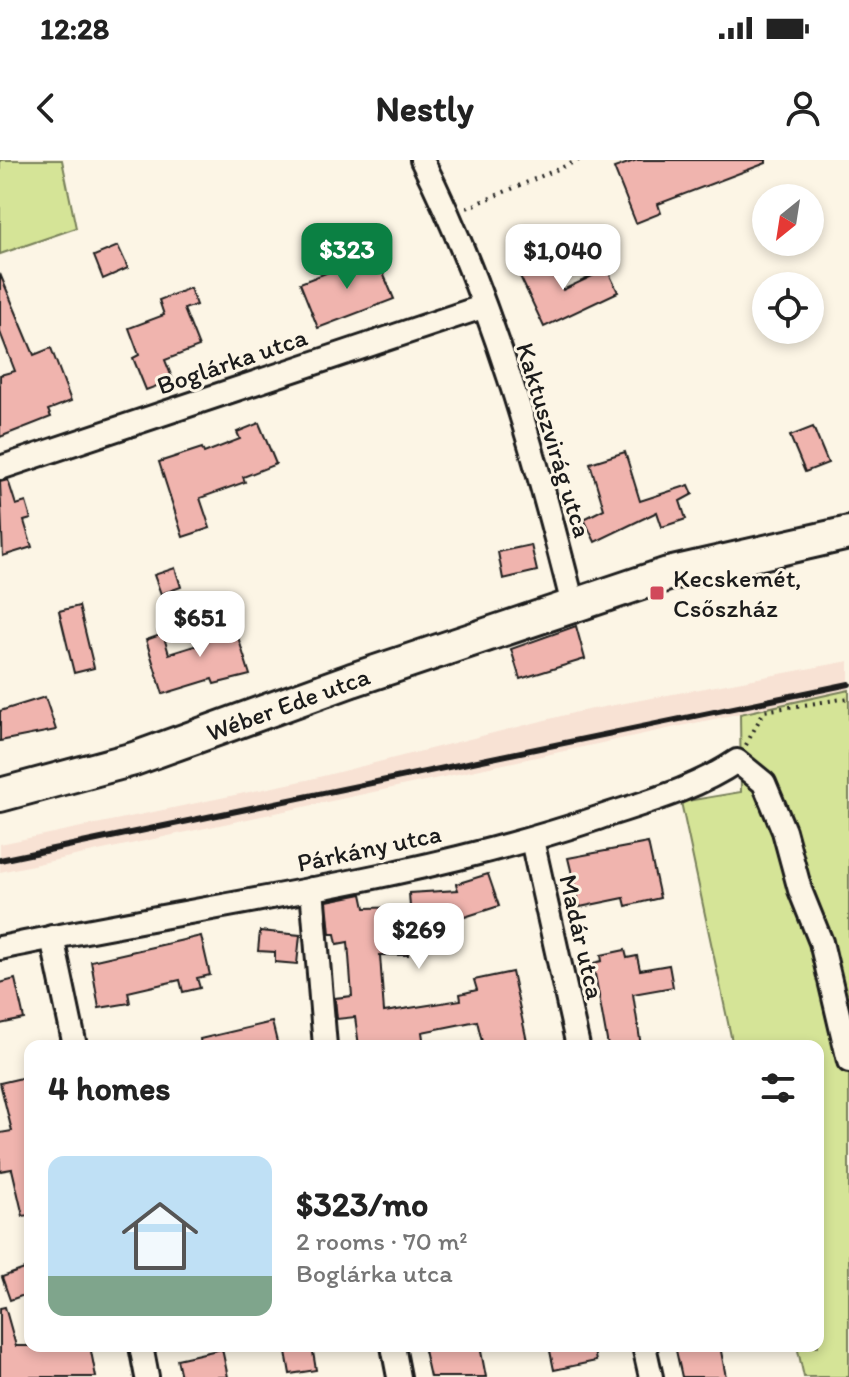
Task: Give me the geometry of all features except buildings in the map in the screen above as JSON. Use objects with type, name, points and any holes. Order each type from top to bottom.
[{"type":"street","name":"Kaktuszvirág utca","points":[[422,160],[450,215],[539,467],[573,605]]},
{"type":"street","name":"Boglárka utca","points":[[0,468],[482,307]]},
{"type":"street","name":"Wéber Ede utca","points":[[0,795],[134,759],[573,605],[681,571],[849,533]]},
{"type":"street","name":"Párkány utca","points":[[0,948],[312,889],[532,840],[705,783],[737,761]]},
{"type":"street","points":[[737,761],[764,783],[784,831],[800,890],[821,942],[849,1061]]},
{"type":"street","name":"Madár utca","points":[[532,840],[577,1040]]},
{"type":"street","points":[[312,889],[325,1040]]},
{"type":"street","points":[[52,937],[74,1040]]},
{"type":"street","points":[[142,1352],[147,1377]]},
{"type":"street","points":[[394,1352],[399,1377]]},
{"type":"street","points":[[645,1352],[651,1377]]},
{"type":"path","points":[[450,215],[579,160]]},
{"type":"path","points":[[737,761],[764,711],[849,698]]},
{"type":"shaded area","points":[[849,661],[849,690],[0,872],[0,844],[307,780],[577,712]]},
{"type":"green space","points":[[0,160],[62,160],[76,228],[0,254]]},
{"type":"green space","points":[[849,690],[849,1377],[804,1377],[798,1352],[824,1352],[824,1040],[732,1040],[681,802],[741,792],[740,714]]},
{"type":"railway","points":[[0,860],[849,684]]},
{"type":"place","name":"Kecskemét, Csőszház","points":[[657,593]]}]
